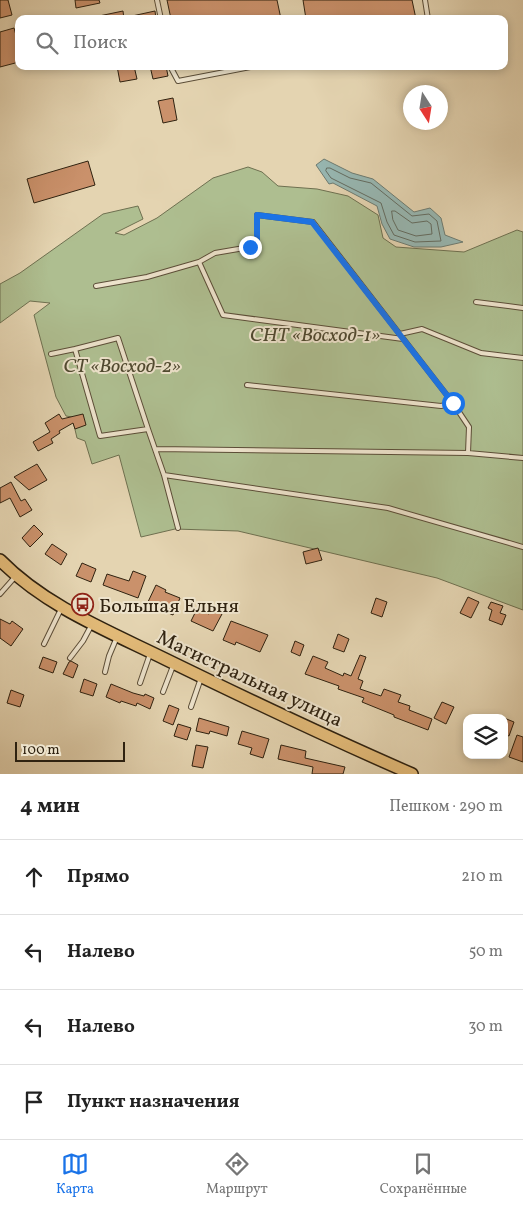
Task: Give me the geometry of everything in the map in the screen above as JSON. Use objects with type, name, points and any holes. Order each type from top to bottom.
[{"type":"main road","name":"Магистральная улица","points":[[0,560],[17,575],[62,607],[92,624],[310,729],[412,774]]},
{"type":"lane","points":[[157,0],[160,15]]},
{"type":"lane","points":[[425,0],[427,15]]},
{"type":"lane","points":[[172,70],[178,81],[235,70]]},
{"type":"lane","points":[[96,286],[147,277],[199,262],[215,252],[250,247],[257,243],[257,215],[312,222],[453,403],[469,427],[468,453]]},
{"type":"lane","points":[[199,262],[223,314],[404,339]]},
{"type":"lane","points":[[476,302],[523,308]]},
{"type":"lane","points":[[400,334],[422,329],[481,354],[523,358]]},
{"type":"lane","points":[[51,354],[118,338],[164,475],[178,528]]},
{"type":"lane","points":[[75,349],[100,436],[148,429]]},
{"type":"lane","points":[[247,385],[441,406],[453,403]]},
{"type":"lane","points":[[155,449],[468,453],[523,458]]},
{"type":"lane","points":[[164,475],[388,508],[523,547]]},
{"type":"lane","points":[[0,594],[17,575]]},
{"type":"lane","points":[[44,644],[62,607]]},
{"type":"lane","points":[[70,658],[83,641],[92,624]]},
{"type":"lane","points":[[105,672],[117,636]]},
{"type":"lane","points":[[140,683],[151,652]]},
{"type":"lane","points":[[163,692],[174,663]]},
{"type":"lane","points":[[191,707],[201,677]]},
{"type":"green space","points":[[248,167],[262,172],[278,186],[317,189],[348,196],[378,215],[383,238],[396,247],[464,252],[517,230],[523,232],[523,610],[437,578],[238,531],[175,529],[141,537],[119,455],[92,464],[85,441],[77,438],[72,417],[66,416],[56,397],[34,315],[50,303],[30,301],[0,323],[0,284],[20,273],[103,214],[138,206],[143,219],[115,233],[124,235],[157,218],[213,178]]},
{"type":"water","points":[[324,159],[352,173],[373,179],[414,212],[430,208],[441,218],[445,235],[463,242],[441,247],[414,247],[390,239],[382,224],[377,206],[333,183],[329,184],[316,165]]},
{"type":"building","points":[[0,0],[8,0],[12,15],[0,18]]},
{"type":"building","points":[[75,0],[99,0],[100,3],[76,8]]},
{"type":"building","points":[[167,0],[277,0],[280,15],[170,15]]},
{"type":"building","points":[[303,0],[412,0],[415,15],[305,15]]},
{"type":"building","points":[[123,11],[124,15],[104,15]]},
{"type":"building","points":[[155,11],[156,15],[137,15]]},
{"type":"building","points":[[14,28],[15,32],[15,63],[0,67],[0,32]]},
{"type":"building","points":[[118,70],[135,70],[137,79],[120,82]]},
{"type":"building","points":[[151,70],[167,70],[168,76],[153,79]]},
{"type":"building","points":[[173,98],[177,120],[163,123],[158,101]]},
{"type":"building","points":[[88,161],[95,185],[34,203],[27,179]]},
{"type":"building","points":[[59,414],[62,419],[83,414],[86,425],[75,429],[73,423],[59,431],[60,433],[51,439],[53,443],[38,451],[33,442],[50,432],[45,423]]},
{"type":"building","points":[[37,464],[47,480],[29,490],[14,477]]},
{"type":"building","points":[[11,482],[21,501],[25,499],[32,510],[20,517],[10,498],[0,503],[0,488]]},
{"type":"building","points":[[34,525],[43,534],[30,547],[22,538]]},
{"type":"building","points":[[52,544],[67,554],[61,565],[45,554]]},
{"type":"building","points":[[318,548],[322,560],[306,564],[303,552]]},
{"type":"building","points":[[82,563],[96,569],[91,582],[76,576]]},
{"type":"building","points":[[133,571],[146,576],[138,598],[103,585],[107,574],[129,581]]},
{"type":"building","points":[[156,585],[166,590],[165,592],[180,598],[173,615],[147,604]]},
{"type":"building","points":[[468,597],[479,602],[471,618],[460,613]]},
{"type":"building","points":[[376,598],[387,602],[382,617],[371,613]]},
{"type":"building","points":[[491,602],[503,606],[500,613],[506,615],[502,625],[489,620],[492,610],[488,608]]},
{"type":"building","points":[[197,609],[209,614],[211,609],[222,614],[213,631],[191,621]]},
{"type":"building","points":[[0,619],[10,624],[12,621],[23,629],[11,646],[0,638]]},
{"type":"building","points":[[231,621],[268,635],[260,652],[236,642],[235,645],[223,640]]},
{"type":"building","points":[[338,634],[349,639],[344,652],[333,648]]},
{"type":"building","points":[[295,641],[304,645],[300,656],[291,652]]},
{"type":"building","points":[[360,655],[366,657],[358,679],[363,681],[360,689],[381,696],[384,689],[401,695],[398,702],[410,706],[409,710],[432,719],[428,730],[362,702],[364,698],[338,689],[339,686],[305,674],[313,656],[328,662],[325,668],[343,676],[344,673],[351,676]]},
{"type":"building","points":[[43,657],[57,662],[53,673],[39,668]]},
{"type":"building","points":[[71,661],[78,665],[73,678],[63,674]]},
{"type":"building","points":[[84,679],[97,684],[93,696],[80,692]]},
{"type":"building","points":[[111,684],[133,693],[144,696],[145,694],[154,698],[150,709],[137,703],[136,706],[121,701],[120,703],[106,697]]},
{"type":"building","points":[[11,690],[24,695],[20,707],[7,703]]},
{"type":"building","points":[[442,702],[454,707],[446,724],[434,718]]},
{"type":"building","points":[[169,705],[179,709],[173,725],[163,721]]},
{"type":"building","points":[[199,718],[229,727],[227,736],[210,731],[209,734],[196,731]]},
{"type":"building","points":[[508,720],[514,722],[508,736]]},
{"type":"building","points":[[178,724],[191,728],[187,740],[174,736]]},
{"type":"building","points":[[242,731],[269,739],[263,758],[250,754],[252,748],[238,744]]},
{"type":"building","points":[[517,735],[523,737],[523,762],[509,757]]},
{"type":"building","points":[[196,745],[208,747],[203,768],[192,766]]},
{"type":"building","points":[[281,745],[306,751],[305,758],[345,767],[343,774],[312,774],[313,767],[278,759]]},
{"type":"place","name":"Большая Ельня","points":[[83,605]]},
{"type":"route","points":[[250,247],[257,243],[257,215],[312,222],[453,403]]},
{"type":"park label","name":"СНТ «Восход-1»","points":[[315,334]]},
{"type":"park label","name":"СТ «Восход-2»","points":[[122,365]]}]
